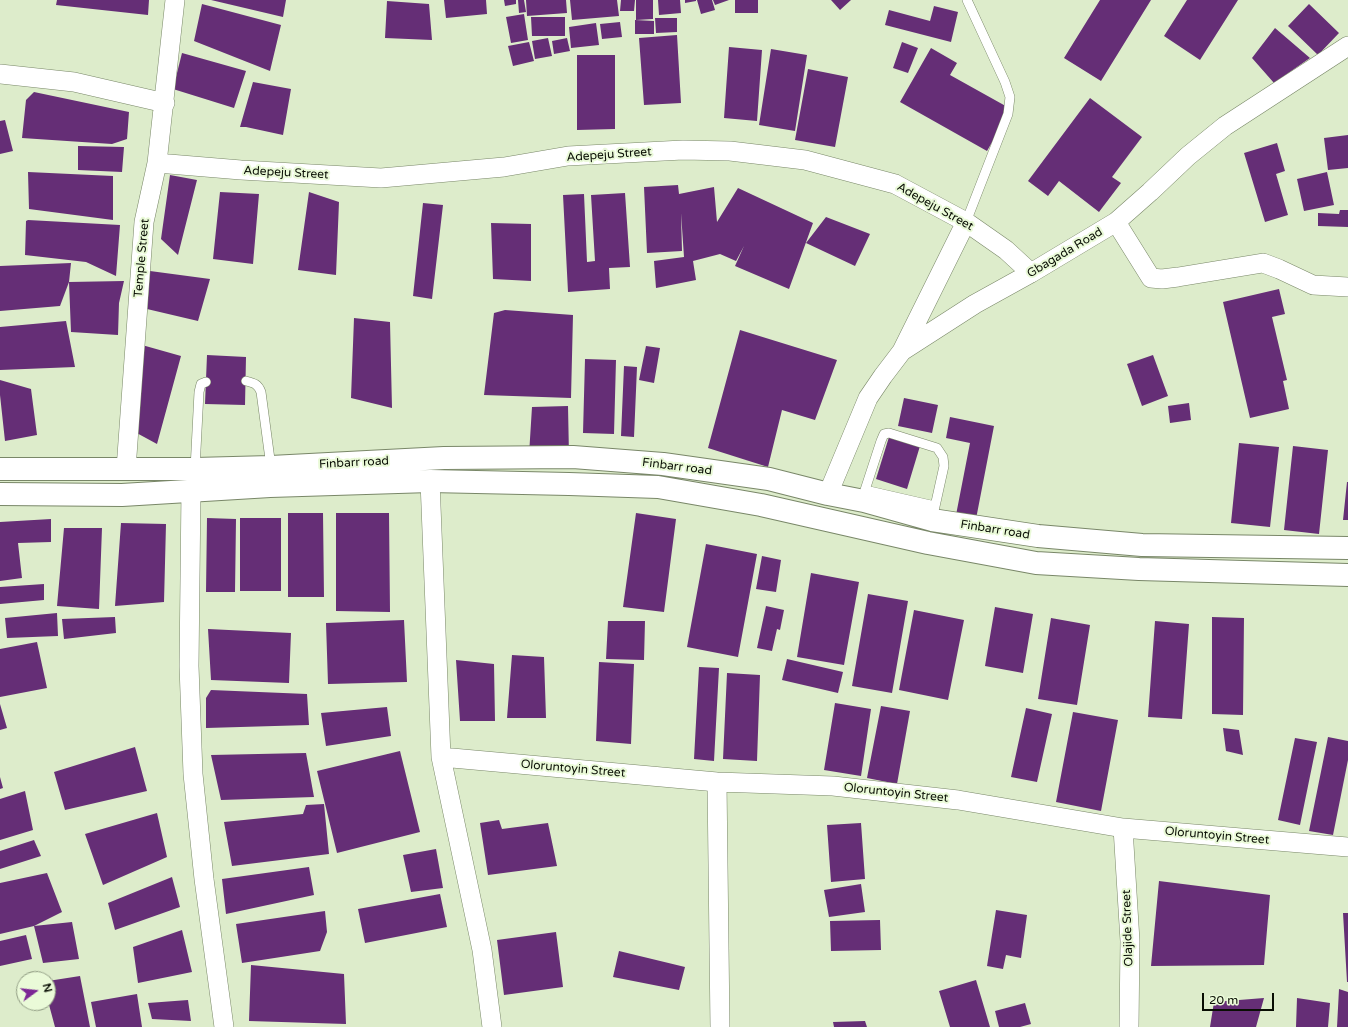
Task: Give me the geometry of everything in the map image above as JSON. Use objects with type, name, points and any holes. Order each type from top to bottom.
[{"type":"main road","name":"Finbarr road","points":[[0,494],[122,495],[193,480],[271,467],[444,458],[573,457],[663,464],[769,479],[828,494],[864,495],[933,513],[1038,536],[1142,545],[1348,548]]},
{"type":"main road","name":"Finbarr road","points":[[0,469],[126,469],[193,480],[270,486],[430,481],[658,487],[762,505],[928,543],[1036,563],[1139,569],[1348,575]]},
{"type":"street","name":"Temple Street","points":[[126,469],[144,222],[157,163],[165,103],[175,0]]},
{"type":"street","name":"Gbagada Road","points":[[828,494],[868,398],[882,376],[902,351],[975,304],[1031,273],[1116,222],[1188,156],[1225,126],[1348,46]]},
{"type":"street","points":[[0,74],[74,82],[165,103]]},
{"type":"street","name":"Adepeju Street","points":[[157,163],[241,170],[381,178],[504,167],[568,156],[683,150],[730,151],[805,160],[895,184],[966,222],[1006,250],[1031,273]]},
{"type":"street","points":[[902,351],[966,222]]},
{"type":"street","points":[[1116,222],[1150,278],[1178,277],[1263,263],[1313,285],[1348,287]]},
{"type":"street","points":[[193,480],[189,666],[193,774],[204,879],[224,1027]]},
{"type":"street","points":[[430,481],[441,757],[482,950],[492,1027]]},
{"type":"street","name":"Oloruntoyin Street","points":[[441,757],[716,782],[833,786],[950,799],[1123,828],[1348,847]]},
{"type":"street","points":[[716,782],[720,1027]]},
{"type":"street","name":"Olajide Street","points":[[1123,828],[1130,940],[1129,1027]]},
{"type":"lane","points":[[966,222],[1008,114],[1010,97],[1005,82],[967,0]]},
{"type":"lane","points":[[246,381],[255,383],[259,386],[261,392],[271,467]]},
{"type":"lane","points":[[193,480],[199,392],[202,384],[206,382]]},
{"type":"lane","points":[[864,495],[881,441],[884,434],[889,432],[937,448],[940,452],[944,466],[933,513]]},
{"type":"building","points":[[57,0],[149,0],[148,15],[56,5]]},
{"type":"building","points":[[211,0],[286,0],[283,17]]},
{"type":"building","points":[[444,0],[486,0],[487,14],[446,18]]},
{"type":"building","points":[[504,0],[516,0],[516,4],[505,6]]},
{"type":"building","points":[[518,0],[524,0],[526,12],[519,13]]},
{"type":"building","points":[[526,0],[566,0],[567,13],[527,16]]},
{"type":"building","points":[[570,0],[617,0],[619,16],[572,20]]},
{"type":"building","points":[[621,0],[635,0],[634,11],[620,11]]},
{"type":"building","points":[[636,0],[653,0],[653,19],[636,20]]},
{"type":"building","points":[[658,0],[680,0],[681,13],[659,15]]},
{"type":"building","points":[[685,0],[696,0],[696,1],[685,3]]},
{"type":"building","points":[[697,0],[712,0],[715,10],[701,14]]},
{"type":"building","points":[[713,0],[729,0],[715,5]]},
{"type":"building","points":[[735,0],[758,0],[758,13],[735,13]]},
{"type":"building","points":[[831,0],[851,0],[840,10]]},
{"type":"building","points":[[1100,0],[1151,0],[1101,81],[1064,58]]},
{"type":"building","points":[[1187,0],[1238,0],[1200,60],[1164,36]]},
{"type":"building","points":[[387,1],[429,4],[432,40],[385,38]]},
{"type":"building","points":[[202,4],[281,25],[270,71],[194,41]]},
{"type":"building","points":[[1309,4],[1339,33],[1318,55],[1288,26]]},
{"type":"building","points":[[934,6],[958,12],[951,42],[885,25],[889,10],[930,21]]},
{"type":"building","points":[[524,14],[528,40],[511,43],[506,17]]},
{"type":"building","points":[[531,17],[565,17],[565,36],[532,36]]},
{"type":"building","points":[[655,18],[677,18],[677,32],[656,33]]},
{"type":"building","points":[[635,20],[654,21],[654,34],[635,34]]},
{"type":"building","points":[[620,22],[622,37],[602,39],[600,24]]},
{"type":"building","points":[[596,23],[599,45],[571,48],[569,27]]},
{"type":"building","points":[[1275,28],[1310,58],[1274,83],[1252,58]]},
{"type":"building","points":[[677,35],[681,103],[644,105],[639,38]]},
{"type":"building","points":[[548,38],[552,56],[535,59],[532,41]]},
{"type":"building","points":[[567,38],[570,51],[554,54],[552,41]]},
{"type":"building","points":[[529,42],[534,61],[513,66],[508,46]]},
{"type":"building","points":[[902,42],[918,48],[908,73],[893,68]]},
{"type":"building","points":[[729,47],[762,50],[757,121],[724,118]]},
{"type":"building","points":[[931,48],[957,63],[950,75],[1011,109],[987,151],[900,102]]},
{"type":"building","points":[[771,49],[807,55],[795,131],[759,125]]},
{"type":"building","points":[[182,53],[246,71],[234,108],[173,89]]},
{"type":"building","points":[[577,55],[615,55],[615,129],[577,130]]},
{"type":"building","points":[[808,69],[848,77],[835,147],[795,140]]},
{"type":"building","points":[[253,82],[291,89],[283,135],[240,127]]},
{"type":"building","points":[[34,92],[129,112],[127,139],[112,144],[22,138],[26,100]]},
{"type":"building","points":[[1090,98],[1142,137],[1112,177],[1121,183],[1099,212],[1059,181],[1048,196],[1028,181]]},
{"type":"building","points":[[5,120],[13,151],[0,154],[0,121]]},
{"type":"building","points":[[1348,135],[1348,168],[1328,170],[1324,138]]},
{"type":"building","points":[[1277,143],[1285,171],[1276,174],[1288,215],[1265,222],[1244,153]]},
{"type":"building","points":[[78,146],[124,147],[122,172],[78,170]]},
{"type":"building","points":[[28,172],[113,176],[113,220],[29,209]]},
{"type":"building","points":[[1327,172],[1334,205],[1304,211],[1297,179]]},
{"type":"building","points":[[170,175],[197,180],[178,255],[161,239]]},
{"type":"building","points":[[678,185],[679,194],[714,187],[717,222],[738,188],[813,223],[789,289],[735,266],[744,246],[736,261],[720,254],[693,261],[696,280],[656,288],[654,261],[684,257],[681,213],[682,251],[647,253],[644,187]]},
{"type":"building","points":[[220,192],[259,194],[253,264],[213,259]]},
{"type":"building","points":[[309,192],[339,202],[336,275],[298,270]]},
{"type":"building","points":[[625,193],[630,267],[609,268],[610,289],[568,292],[563,195],[584,194],[587,262],[595,261],[591,195]]},
{"type":"building","points":[[423,203],[443,205],[432,299],[413,296]]},
{"type":"building","points":[[1340,210],[1348,210],[1348,227],[1318,226],[1318,213],[1339,214]]},
{"type":"building","points":[[826,217],[870,234],[855,266],[806,243]]},
{"type":"building","points":[[26,221],[120,225],[116,276],[86,262],[25,255]]},
{"type":"building","points":[[491,223],[531,224],[531,281],[493,279]]},
{"type":"building","points":[[71,263],[69,282],[60,306],[0,311],[0,266]]},
{"type":"building","points":[[150,271],[210,279],[198,321],[147,309]]},
{"type":"building","points":[[124,281],[119,303],[118,335],[71,332],[69,282]]},
{"type":"building","points":[[1279,289],[1285,314],[1272,317],[1287,380],[1283,381],[1289,409],[1250,418],[1223,302]]},
{"type":"building","points":[[505,310],[573,315],[571,398],[484,395],[494,313]]},
{"type":"building","points":[[354,318],[390,322],[392,408],[351,398]]},
{"type":"building","points":[[66,321],[75,367],[0,370],[0,327]]},
{"type":"building","points":[[740,330],[837,360],[815,420],[782,410],[768,467],[708,448]]},
{"type":"building","points":[[142,345],[181,356],[157,444],[133,431]]},
{"type":"building","points":[[646,346],[660,348],[654,383],[639,380]]},
{"type":"building","points":[[207,355],[246,357],[245,405],[205,404]]},
{"type":"building","points":[[1153,355],[1168,396],[1142,406],[1127,364]]},
{"type":"building","points":[[585,359],[616,360],[614,434],[583,433]]},
{"type":"building","points":[[624,366],[637,367],[634,437],[621,436]]},
{"type":"building","points":[[0,380],[31,389],[37,435],[5,441],[0,395]]},
{"type":"building","points":[[904,398],[938,405],[932,433],[898,426]]},
{"type":"building","points":[[1189,403],[1191,420],[1170,423],[1168,406]]},
{"type":"building","points":[[568,406],[569,456],[529,455],[532,407]]},
{"type":"building","points":[[950,417],[994,426],[976,519],[956,515],[970,443],[946,438]]},
{"type":"building","points":[[889,437],[920,446],[907,489],[876,479]]},
{"type":"building","points":[[1239,443],[1279,447],[1270,527],[1231,523]]},
{"type":"building","points":[[1293,446],[1328,450],[1319,534],[1284,530]]},
{"type":"building","points":[[1347,482],[1348,520],[1343,520]]},
{"type":"building","points":[[288,513],[323,513],[324,597],[288,597]]},
{"type":"building","points":[[336,513],[389,513],[390,612],[336,611]]},
{"type":"building","points":[[636,513],[676,519],[664,612],[623,607]]},
{"type":"building","points":[[207,518],[236,519],[235,592],[206,592]]},
{"type":"building","points":[[240,518],[281,518],[281,591],[240,591]]},
{"type":"building","points":[[51,519],[51,542],[18,543],[22,578],[0,581],[0,522]]},
{"type":"building","points":[[121,523],[166,524],[164,602],[115,606]]},
{"type":"building","points":[[64,528],[102,528],[99,609],[57,606]]},
{"type":"building","points":[[706,544],[757,554],[738,657],[687,647]]},
{"type":"building","points":[[762,556],[781,560],[776,592],[756,589]]},
{"type":"building","points":[[811,573],[859,582],[844,665],[797,657]]},
{"type":"building","points":[[44,584],[44,600],[0,604],[0,587]]},
{"type":"building","points":[[868,594],[908,601],[892,693],[852,686]]},
{"type":"building","points":[[766,606],[784,610],[780,630],[777,629],[772,651],[757,648]]},
{"type":"building","points":[[995,607],[1033,614],[1023,673],[985,666]]},
{"type":"building","points":[[914,610],[964,620],[948,700],[899,690]]},
{"type":"building","points":[[57,613],[58,636],[7,638],[5,618]]},
{"type":"building","points":[[115,617],[116,633],[64,639],[62,619]]},
{"type":"building","points":[[1212,617],[1244,618],[1243,715],[1212,714]]},
{"type":"building","points":[[1051,618],[1090,625],[1077,705],[1038,699]]},
{"type":"building","points":[[404,620],[407,682],[328,684],[326,623]]},
{"type":"building","points":[[608,621],[645,621],[644,660],[606,659]]},
{"type":"building","points":[[1155,621],[1189,624],[1182,719],[1148,717]]},
{"type":"building","points":[[208,629],[291,633],[289,683],[211,680]]},
{"type":"building","points":[[37,642],[47,688],[0,697],[0,649]]},
{"type":"building","points":[[512,655],[544,657],[546,718],[507,718]]},
{"type":"building","points":[[787,659],[843,672],[838,693],[782,680]]},
{"type":"building","points":[[456,660],[494,664],[495,721],[460,721]]},
{"type":"building","points":[[599,662],[634,664],[631,744],[596,741]]},
{"type":"building","points":[[699,667],[719,668],[714,761],[694,759]]},
{"type":"building","points":[[727,673],[760,675],[757,761],[723,759]]},
{"type":"building","points":[[211,690],[307,694],[309,725],[206,728],[206,698]]},
{"type":"building","points":[[835,703],[871,709],[861,776],[824,770]]},
{"type":"building","points":[[0,704],[7,728],[0,730]]},
{"type":"building","points":[[881,706],[910,711],[897,784],[867,778]]},
{"type":"building","points":[[387,707],[391,736],[326,746],[321,713]]},
{"type":"building","points":[[1026,708],[1052,714],[1037,782],[1011,777]]},
{"type":"building","points":[[1073,712],[1118,720],[1101,811],[1056,802]]},
{"type":"building","points":[[1223,728],[1239,730],[1243,755],[1226,751]]},
{"type":"building","points":[[1328,737],[1348,741],[1348,760],[1333,835],[1309,831]]},
{"type":"building","points":[[1295,738],[1317,742],[1300,825],[1278,820]]},
{"type":"building","points":[[135,747],[147,791],[65,810],[54,772]]},
{"type":"building","points":[[400,751],[420,832],[337,853],[317,771]]},
{"type":"building","points":[[306,753],[314,797],[221,800],[211,755]]},
{"type":"building","points":[[0,777],[3,788],[0,789]]},
{"type":"building","points":[[25,791],[33,830],[0,840],[0,799]]},
{"type":"building","points":[[324,804],[329,854],[232,866],[224,822],[303,814],[306,805]]},
{"type":"building","points":[[157,813],[167,857],[103,885],[85,834]]},
{"type":"building","points":[[499,820],[502,829],[548,823],[557,866],[488,875],[480,823]]},
{"type":"building","points":[[861,823],[865,879],[831,882],[827,825]]},
{"type":"building","points":[[34,840],[41,856],[0,869],[0,851]]},
{"type":"building","points":[[436,849],[443,888],[411,892],[403,855]]},
{"type":"building","points":[[309,867],[314,895],[226,914],[222,879]]},
{"type":"building","points":[[47,873],[62,912],[34,926],[0,934],[0,883]]},
{"type":"building","points":[[172,877],[180,907],[115,930],[108,903]]},
{"type":"building","points":[[1159,881],[1270,895],[1264,965],[1151,966]]},
{"type":"building","points":[[861,884],[865,912],[829,917],[824,890]]},
{"type":"building","points":[[440,894],[447,927],[365,943],[358,909]]},
{"type":"building","points":[[996,910],[1027,915],[1021,958],[1006,955],[1003,969],[987,966]]},
{"type":"building","points":[[325,911],[327,932],[320,951],[242,963],[236,924]]},
{"type":"building","points":[[1343,913],[1348,913],[1348,982],[1347,982]]},
{"type":"building","points":[[880,920],[881,950],[831,951],[830,921]]},
{"type":"building","points":[[72,922],[79,959],[43,963],[34,926]]},
{"type":"building","points":[[182,930],[192,972],[138,983],[133,947]]},
{"type":"building","points":[[556,932],[563,987],[504,995],[497,940]]},
{"type":"building","points":[[26,935],[32,959],[0,966],[0,941]]},
{"type":"building","points":[[619,951],[685,967],[679,990],[613,977]]},
{"type":"building","points":[[251,965],[344,974],[346,1024],[249,1021]]},
{"type":"building","points":[[80,976],[90,1027],[55,1027],[51,1011],[56,1011],[56,980]]},
{"type":"building","points":[[976,980],[990,1027],[950,1027],[939,991]]},
{"type":"building","points":[[1339,989],[1348,992],[1348,1027],[1337,1027]]},
{"type":"building","points":[[137,994],[142,1027],[96,1027],[91,1002]]},
{"type":"building","points":[[1264,998],[1256,1027],[1210,1027],[1214,1002]]},
{"type":"building","points":[[1297,998],[1330,1003],[1328,1027],[1296,1027]]},
{"type":"building","points":[[188,1000],[191,1021],[152,1019],[148,1003]]},
{"type":"building","points":[[1025,1003],[1031,1024],[1020,1027],[999,1027],[995,1011]]},
{"type":"building","points":[[865,1021],[867,1027],[834,1027],[833,1022]]}]
